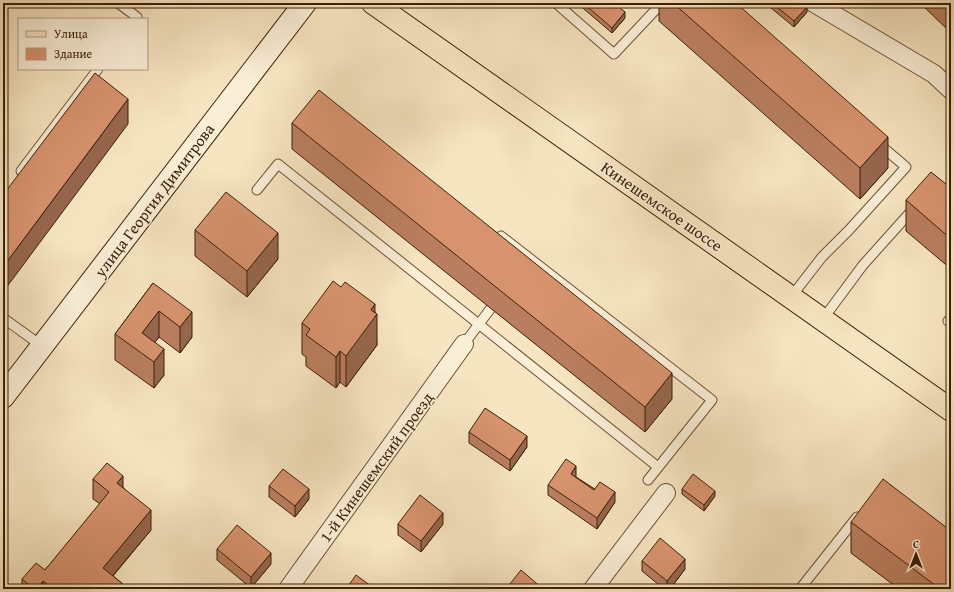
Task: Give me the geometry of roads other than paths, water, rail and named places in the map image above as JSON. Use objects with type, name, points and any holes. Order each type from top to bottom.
[{"type":"main road","name":"улица Георгия Димитрова","points":[[3,397],[305,3]]},
{"type":"main road","name":"Кинешемское шоссе","points":[[373,3],[951,410]]},
{"type":"street","points":[[814,3],[934,74],[951,90]]},
{"type":"street","name":"1-й Кинешемский проезд","points":[[288,589],[464,344]]},
{"type":"street","points":[[593,589],[666,493]]},
{"type":"lane","points":[[118,3],[136,18]]},
{"type":"lane","points":[[556,3],[614,54],[662,3]]},
{"type":"lane","points":[[17,176],[97,70]]},
{"type":"lane","points":[[791,297],[822,257],[849,230],[906,167],[870,136]]},
{"type":"lane","points":[[257,190],[278,164],[658,467]]},
{"type":"lane","points":[[823,319],[863,265],[921,200]]},
{"type":"lane","points":[[491,228],[526,260],[712,400],[648,480]]},
{"type":"lane","points":[[464,344],[491,308]]},
{"type":"lane","points":[[3,318],[42,346]]},
{"type":"lane","points":[[800,589],[863,509]]}]
